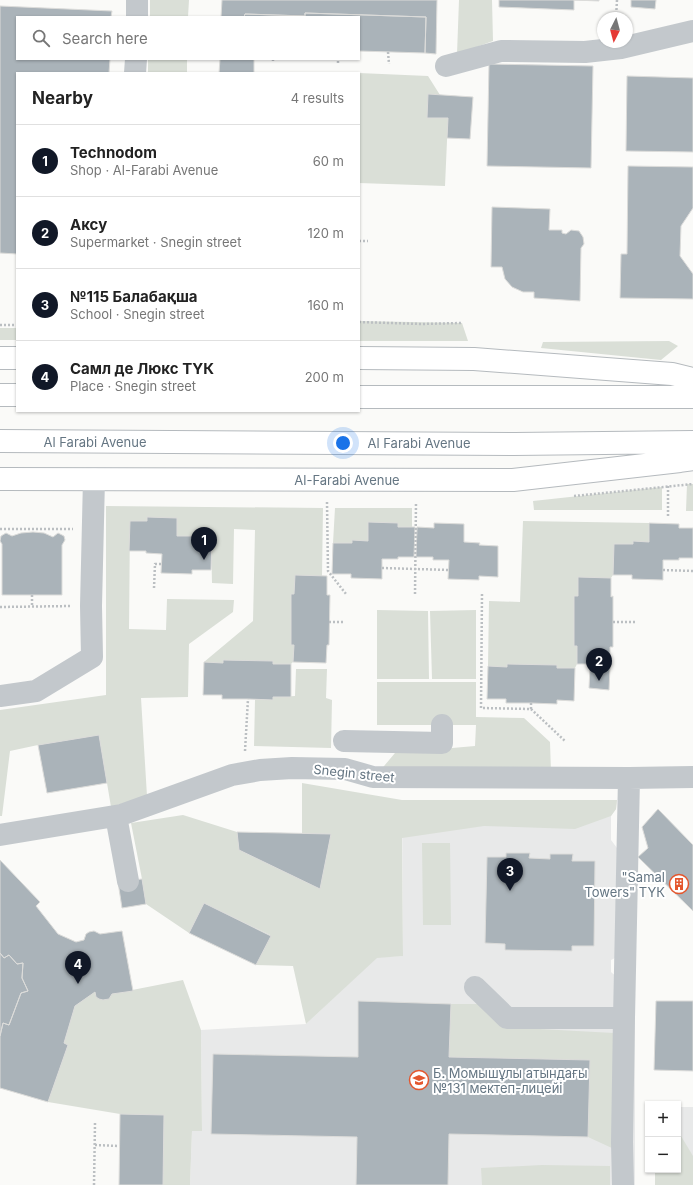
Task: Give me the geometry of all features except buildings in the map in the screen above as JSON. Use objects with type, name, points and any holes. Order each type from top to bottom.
[{"type":"main road","points":[[0,358],[16,358]]},
{"type":"main road","points":[[360,358],[474,359],[672,374],[693,379]]},
{"type":"main road","points":[[0,395],[16,395]]},
{"type":"main road","points":[[360,397],[693,397]]},
{"type":"main road","name":"Al Farabi Avenue","points":[[0,441],[514,444],[693,442]]},
{"type":"main road","name":"Al-Farabi Avenue","points":[[0,479],[513,480],[693,459]]},
{"type":"street","points":[[137,0],[137,16]]},
{"type":"street","points":[[446,66],[501,51],[585,52],[621,48],[693,31]]},
{"type":"street","points":[[135,72],[136,60]]},
{"type":"street","points":[[0,696],[36,691],[92,657],[94,479]]},
{"type":"street","points":[[344,741],[442,743],[442,725]]},
{"type":"street","points":[[353,772],[361,762],[379,763]]},
{"type":"street","name":"Snegin street","points":[[0,835],[121,815],[232,776],[260,770],[292,768],[345,769],[373,778],[693,777]]},
{"type":"street","points":[[623,1185],[622,1142],[624,1018],[618,966],[620,830],[629,778]]},
{"type":"street","points":[[116,816],[128,881]]},
{"type":"street","points":[[475,987],[507,1018],[624,1018]]},
{"type":"path","points":[[616,12],[617,0]]},
{"type":"path","points":[[388,52],[389,64]]},
{"type":"path","points":[[360,241],[368,241]]},
{"type":"path","points":[[360,322],[421,324],[462,323]]},
{"type":"path","points":[[0,325],[16,325]]},
{"type":"path","points":[[668,486],[668,517]]},
{"type":"path","points":[[327,502],[328,571],[346,594]]},
{"type":"path","points":[[415,594],[416,502]]},
{"type":"path","points":[[0,529],[93,529]]},
{"type":"path","points":[[154,588],[155,564],[162,564]]},
{"type":"path","points":[[382,568],[448,570]]},
{"type":"path","points":[[663,570],[693,571]]},
{"type":"path","points":[[482,594],[481,708],[531,709],[565,741]]},
{"type":"path","points":[[32,595],[32,607]]},
{"type":"path","points":[[0,607],[92,606]]},
{"type":"path","points":[[329,622],[345,622]]},
{"type":"path","points":[[613,622],[637,622]]},
{"type":"path","points":[[245,754],[248,700]]},
{"type":"path","points":[[531,703],[531,709]]},
{"type":"path","points":[[94,1185],[95,1123]]},
{"type":"path","points":[[95,1145],[119,1146]]},
{"type":"shaded area","points":[[150,0],[189,0],[188,16],[150,16]]},
{"type":"shaded area","points":[[459,0],[492,0],[493,41],[457,54]]},
{"type":"shaded area","points":[[148,60],[187,60],[187,72],[148,72]]},
{"type":"shaded area","points":[[360,73],[428,76],[440,95],[427,118],[448,118],[445,186],[360,183]]},
{"type":"shaded area","points":[[360,321],[462,323],[468,341],[360,341]]},
{"type":"shaded area","points":[[0,328],[16,328],[16,340],[0,340]]},
{"type":"shaded area","points":[[669,341],[678,346],[661,360],[541,348],[543,342]]},
{"type":"shaded area","points":[[687,484],[693,484],[693,511],[686,511]]},
{"type":"shaded area","points":[[662,487],[662,510],[534,510],[533,501]]},
{"type":"shaded area","points":[[106,506],[323,508],[322,576],[295,575],[294,594],[291,594],[291,644],[294,645],[293,662],[291,664],[273,664],[273,661],[223,660],[223,663],[204,662],[253,621],[255,530],[234,529],[233,584],[212,583],[211,539],[193,539],[177,536],[177,518],[147,517],[147,521],[130,521],[129,629],[166,630],[167,599],[234,600],[233,612],[189,644],[188,697],[141,698],[147,796],[111,807],[99,735],[10,751],[2,816],[0,816],[0,710],[106,695]]},
{"type":"shaded area","points":[[335,508],[412,508],[412,527],[398,527],[398,523],[368,522],[368,541],[352,540],[352,543],[333,543]]},
{"type":"shaded area","points":[[523,521],[649,523],[649,542],[633,541],[633,544],[614,544],[613,575],[611,578],[578,577],[578,596],[574,596],[574,646],[577,646],[577,664],[575,668],[557,668],[557,665],[507,664],[507,667],[488,666],[489,601],[520,602]]},
{"type":"shaded area","points":[[377,610],[428,611],[429,679],[377,679]]},
{"type":"shaded area","points":[[476,610],[476,679],[432,679],[430,611]]},
{"type":"shaded area","points":[[296,669],[327,669],[326,698],[332,700],[331,748],[254,746],[255,700],[272,700],[273,697],[295,696]]},
{"type":"shaded area","points":[[377,682],[476,682],[476,717],[524,718],[550,742],[551,772],[379,772],[395,753],[475,746],[476,725],[377,725]]},
{"type":"shaded area","points":[[302,783],[402,800],[617,800],[616,809],[611,816],[575,829],[484,826],[402,838],[403,956],[377,958],[306,1024],[293,966],[256,965],[270,935],[204,903],[189,933],[146,904],[131,823],[183,815],[237,832],[239,850],[320,889],[331,834],[302,833]]},
{"type":"shaded area","name":"Б. Момышұлы атындағы №131 мектеп-лицейі","points":[[402,800],[617,800],[616,809],[611,816],[611,840],[617,848],[615,958],[611,960],[611,972],[635,993],[635,1185],[190,1185],[192,1131],[202,1131],[201,1030],[306,1024],[377,957],[403,956]]},
{"type":"shaded area","points":[[422,843],[450,843],[451,925],[423,925]]},
{"type":"shaded area","points":[[183,980],[201,1030],[202,1131],[192,1131],[190,1185],[163,1185],[164,1115],[120,1114],[48,1102],[68,1045],[64,1043],[75,1006],[95,992],[98,998],[105,1000],[112,994]]},
{"type":"shaded area","points":[[451,1004],[483,1004],[521,1028],[614,1033],[614,1149],[588,1137],[589,1060],[449,1057]]},
{"type":"shaded area","points":[[681,1107],[693,1107],[693,1185],[655,1185],[655,1173],[681,1173]]},
{"type":"shaded area","points":[[681,1136],[693,1156],[693,1185],[655,1185],[655,1173],[681,1173]]},
{"type":"shaded area","points":[[542,1165],[610,1166],[610,1185],[482,1185],[481,1168]]},
{"type":"place","name":"Technodom","points":[[204,560]]},
{"type":"place","name":"Аксу","points":[[599,681]]},
{"type":"place","name":"\"Samal Towers\" ТҮК","points":[[679,884]]},
{"type":"place","name":"№115 Балабақша","points":[[510,891]]},
{"type":"place","name":"Самл де Люкс ТҮК","points":[[78,984]]},
{"type":"place","name":"Б. Момышұлы атындағы №131 мектеп-лицейі","points":[[419,1080]]}]
